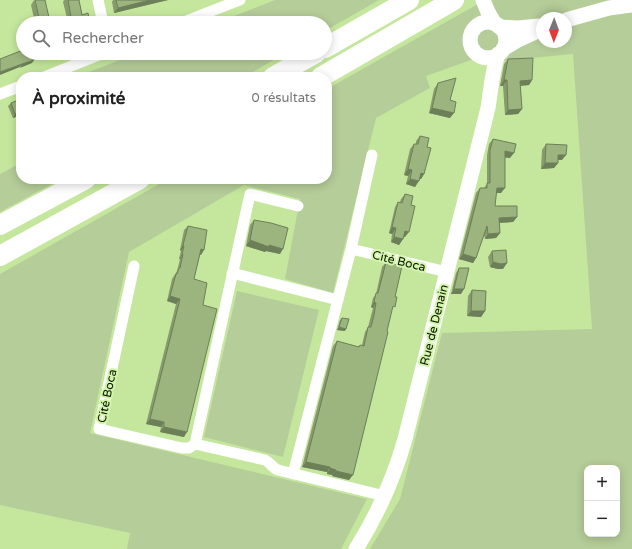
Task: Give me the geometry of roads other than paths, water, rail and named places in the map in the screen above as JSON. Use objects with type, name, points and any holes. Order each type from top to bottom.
[{"type":"highway","points":[[332,44],[409,0]]},
{"type":"highway","points":[[331,72],[450,2]]},
{"type":"highway","points":[[282,72],[303,60]]},
{"type":"highway","points":[[0,225],[77,184]]},
{"type":"highway","points":[[0,256],[131,184]]},
{"type":"street","points":[[98,0],[101,16]]},
{"type":"street","points":[[199,16],[240,0]]},
{"type":"street","points":[[477,0],[479,16],[478,25],[473,31],[470,39],[473,49],[478,55],[488,58],[494,57],[516,41],[536,30]]},
{"type":"street","points":[[483,0],[488,12],[503,31],[505,36],[505,44],[501,52]]},
{"type":"street","points":[[572,18],[609,8],[632,6]]},
{"type":"street","points":[[478,25],[490,22],[497,25],[518,28],[536,27]]},
{"type":"street","name":"Rue de Denain","points":[[356,549],[385,496],[405,439],[488,108],[495,66],[501,52]]},
{"type":"street","name":"Rue de Denain","points":[[478,55],[486,72],[490,93]]},
{"type":"street","points":[[56,72],[86,60]]},
{"type":"street","points":[[0,94],[16,88]]},
{"type":"street","points":[[293,474],[351,249],[372,155]]},
{"type":"street","points":[[195,444],[250,194],[298,206]]},
{"type":"street","name":"Cité Boca","points":[[351,249],[447,272]]},
{"type":"street","name":"Cité Boca","points":[[134,266],[100,429],[182,448],[188,448],[195,444],[265,460],[268,461],[275,469],[385,496]]},
{"type":"street","points":[[232,273],[338,300]]}]
